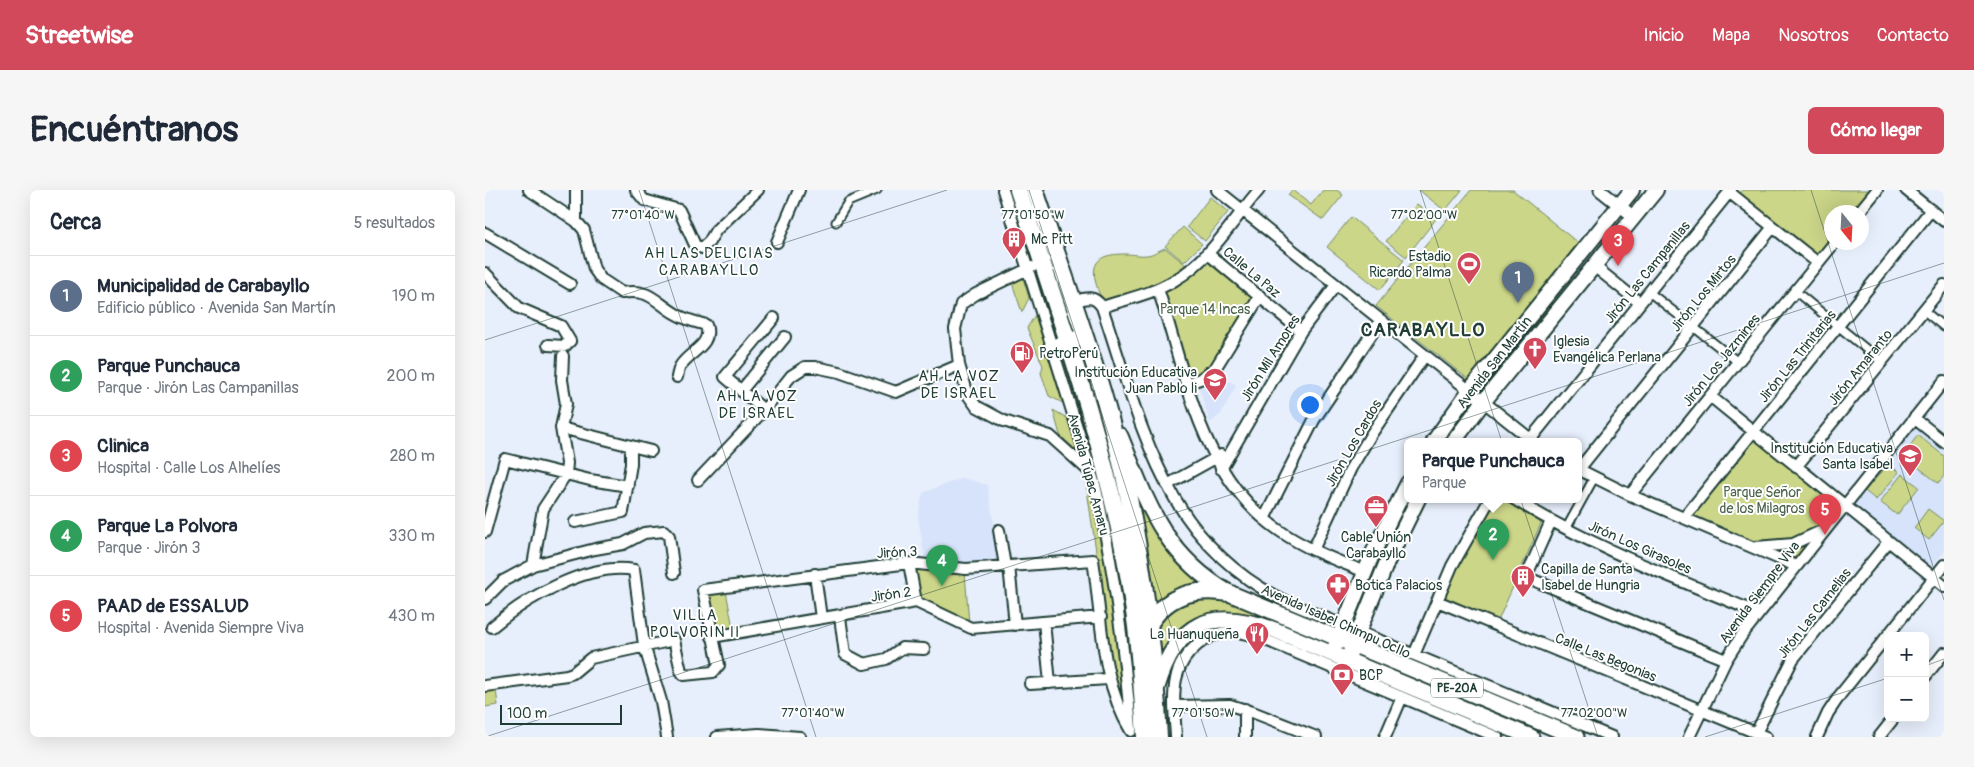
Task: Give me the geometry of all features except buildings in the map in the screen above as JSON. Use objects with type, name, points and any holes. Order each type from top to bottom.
[{"type":"highway","name":"Avenida Túpac Amaru","points":[[1018,190],[1035,266],[1068,342],[1087,399],[1113,499],[1131,593],[1139,652],[1152,692],[1136,735]]},
{"type":"highway","name":"Avenida Túpac Amaru","points":[[1035,190],[1103,395],[1136,529],[1150,622],[1152,692],[1159,737]]},
{"type":"highway","points":[[1052,348],[1084,337]]},
{"type":"highway","points":[[1139,652],[1150,622],[1168,602],[1179,595],[1203,590],[1229,593]]},
{"type":"main road","name":"Avenida San Martín","points":[[1436,438],[1470,390],[1631,190]]},
{"type":"main road","name":"Avenida San Martín","points":[[1456,438],[1484,401],[1656,190]]},
{"type":"main road","name":"Avenida Isabel Chimpu Ocllo","points":[[1103,395],[1147,502],[1167,538],[1193,568],[1229,593],[1356,638],[1576,737]]},
{"type":"main road","points":[[1330,660],[1365,572],[1389,518],[1404,490]]},
{"type":"main road","points":[[1345,666],[1387,562],[1416,503]]},
{"type":"main road","name":"PE-20A","points":[[1152,692],[1173,647],[1196,628],[1215,620],[1226,618],[1252,622],[1330,660],[1531,737]]},
{"type":"street","points":[[529,190],[576,221],[584,230],[595,268],[601,279],[622,293],[638,291],[649,294],[675,314],[697,324],[706,325],[708,333],[703,344],[681,365],[677,377]]},
{"type":"street","points":[[576,190],[576,221]]},
{"type":"street","points":[[636,190],[644,200],[679,210],[695,245],[702,248],[709,242],[716,230],[758,190]]},
{"type":"street","points":[[777,242],[799,190]]},
{"type":"street","points":[[836,222],[848,202],[877,190]]},
{"type":"street","name":"Avenida Túpac Amaru","points":[[1003,190],[1035,266],[1052,348],[1092,474],[1106,532],[1115,585],[1136,735]]},
{"type":"street","points":[[1217,190],[1484,401],[1527,438]]},
{"type":"street","points":[[1072,302],[1092,297],[1098,300],[1102,307],[1158,289],[1184,275],[1207,253],[1259,190]]},
{"type":"street","points":[[1600,190],[1634,217]]},
{"type":"street","points":[[1631,190],[1646,202]]},
{"type":"street","points":[[1865,205],[1877,190]]},
{"type":"street","points":[[1906,190],[1944,221]]},
{"type":"street","points":[[1730,191],[1818,263]]},
{"type":"street","name":"Jirón Las Campanillas","points":[[1533,438],[1730,191]]},
{"type":"street","name":"Jirón Las Trinitarias","points":[[1684,518],[1931,210]]},
{"type":"street","name":"Jirón Los Mirtos","points":[[1582,464],[1773,227]]},
{"type":"street","points":[[485,233],[570,284]]},
{"type":"street","name":"Jirón Los Jazmines","points":[[1630,495],[1829,250]]},
{"type":"street","name":"Calle La Paz","points":[[1207,253],[1301,331]]},
{"type":"street","points":[[1035,266],[976,294],[961,304],[955,329],[959,365],[968,395],[976,406],[998,419],[1050,436],[1077,458],[1092,474]]},
{"type":"street","points":[[1594,266],[1640,303]]},
{"type":"street","points":[[485,273],[519,308],[561,326],[571,342],[565,346],[548,345]]},
{"type":"street","name":"Jirón Mil Amores","points":[[1221,469],[1301,331],[1336,285]]},
{"type":"street","name":"Jirón Amaranto","points":[[1796,467],[1944,285]]},
{"type":"street","points":[[1158,289],[1203,430],[1221,469],[1240,494],[1264,519],[1279,531],[1313,550],[1365,572]]},
{"type":"street","points":[[1795,291],[1881,362]]},
{"type":"street","points":[[1649,292],[1738,362]]},
{"type":"street","points":[[1188,383],[1205,377],[1216,367],[1260,296]]},
{"type":"street","name":"Avenida Isabel Chimpu Ocllo","points":[[1102,307],[1146,436],[1167,485],[1204,542],[1247,580],[1341,632]]},
{"type":"street","points":[[1923,310],[1944,327]]},
{"type":"street","points":[[764,410],[725,377],[773,318]]},
{"type":"street","points":[[1264,519],[1315,420],[1381,320]]},
{"type":"street","points":[[741,390],[785,337]]},
{"type":"street","name":"Jirón Los Cardos","points":[[1313,550],[1351,468],[1371,433],[1425,355]]},
{"type":"street","points":[[533,565],[543,509],[567,474],[561,428],[565,404],[562,380],[563,356]]},
{"type":"street","points":[[698,480],[764,410],[791,376],[805,367],[839,372],[896,392],[959,365]]},
{"type":"street","name":"Avenida Siempre Viva","points":[[1689,737],[1726,660],[1758,613],[1944,381]]},
{"type":"street","points":[[1710,396],[1944,586]]},
{"type":"street","points":[[1914,418],[1944,442]]},
{"type":"street","points":[[561,428],[651,451]]},
{"type":"street","points":[[575,522],[623,512],[628,486],[631,446]]},
{"type":"street","points":[[1167,485],[1233,448]]},
{"type":"street","points":[[485,532],[487,517],[505,459],[628,486]]},
{"type":"street","points":[[1582,471],[1630,495],[1796,566]]},
{"type":"street","points":[[1582,500],[1594,478]]},
{"type":"street","points":[[1414,655],[1466,539],[1488,503]]},
{"type":"street","name":"Jirón Los Girasoles","points":[[1522,503],[1551,521],[1609,551],[1758,613]]},
{"type":"street","points":[[1566,529],[1580,503]]},
{"type":"street","points":[[1551,521],[1526,577],[1726,660]]},
{"type":"street","points":[[1752,547],[1793,544],[1813,537],[1826,528]]},
{"type":"street","points":[[999,530],[1007,566],[1015,624]]},
{"type":"street","points":[[485,599],[503,581],[533,565],[595,548],[623,544],[644,533],[664,531],[669,536],[674,573]]},
{"type":"street","name":"Jirón Las Camelias","points":[[1756,733],[1793,660],[1888,542]]},
{"type":"street","name":"Jirón 3","points":[[712,637],[703,590],[909,563],[966,569],[1093,560],[1101,617]]},
{"type":"street","points":[[909,563],[916,602]]},
{"type":"street","points":[[1817,737],[1828,712],[1840,695],[1944,565]]},
{"type":"street","points":[[491,627],[524,602],[568,581],[616,568],[633,569],[636,573],[644,645],[661,702],[667,737]]},
{"type":"street","points":[[815,574],[821,618]]},
{"type":"street","name":"Calle Las Begonias","points":[[1437,601],[1766,737]]},
{"type":"street","name":"Jirón 2","points":[[712,637],[821,618],[839,617],[916,602],[971,628],[1101,617]]},
{"type":"street","points":[[839,617],[845,654],[864,664],[886,659],[902,648],[924,649]]},
{"type":"street","points":[[1101,617],[1108,679],[1123,717],[1136,735]]},
{"type":"street","points":[[1044,622],[1050,683]]},
{"type":"street","points":[[1176,737],[1174,706],[1176,678],[1184,660],[1199,644],[1221,633],[1247,634],[1330,660]]},
{"type":"street","points":[[485,686],[567,675],[573,673],[591,658],[674,640],[681,671],[684,675],[717,670],[719,665],[712,637]]},
{"type":"street","name":"Avenida Isabel Chimpu Ocllo","points":[[1356,638],[1414,655],[1612,737]]},
{"type":"street","points":[[1929,672],[1944,653]]},
{"type":"street","points":[[1345,666],[1402,697],[1497,737]]},
{"type":"street","points":[[1030,684],[1108,679]]},
{"type":"street","points":[[1385,737],[1402,697]]},
{"type":"street","points":[[1174,706],[1212,704],[1245,709],[1316,737]]},
{"type":"street","points":[[1245,709],[1245,737]]},
{"type":"street","points":[[1879,737],[1890,722]]},
{"type":"street","points":[[717,737],[759,734],[800,737]]},
{"type":"shaded area","name":"Institución Educativa Juan Pablo Ii","points":[[1217,375],[1236,385],[1221,414],[1210,423],[1199,388],[1209,384]]},
{"type":"shaded area","name":"Institución Educativa Santa Isabel","points":[[1917,426],[1944,448],[1944,552],[1931,567],[1853,505]]},
{"type":"shaded area","points":[[962,478],[987,485],[1001,563],[968,566],[925,559],[918,517],[923,493]]},
{"type":"green space","points":[[1292,190],[1311,205],[1323,190],[1337,190],[1343,195],[1323,220],[1288,195]]},
{"type":"green space","points":[[1419,190],[1462,190],[1445,211]]},
{"type":"green space","name":"Estadio Ricardo Palma","points":[[1471,190],[1513,190],[1578,243],[1468,379],[1376,306]]},
{"type":"green space","points":[[1742,190],[1874,190],[1862,205],[1824,205],[1826,250],[1820,258],[1740,193]]},
{"type":"green space","points":[[1210,197],[1228,212],[1205,241],[1187,227]]},
{"type":"green space","points":[[1417,204],[1436,219],[1406,257],[1386,241]]},
{"type":"green space","points":[[1351,217],[1404,260],[1380,290],[1327,247]]},
{"type":"green space","points":[[1183,227],[1202,244],[1184,262],[1165,246]]},
{"type":"green space","points":[[1165,248],[1186,265],[1157,283],[1102,301],[1094,273],[1095,266],[1099,261],[1114,255],[1149,255]]},
{"type":"green space","name":"Parque 14 Incas","points":[[1209,260],[1254,297],[1207,371],[1191,379],[1163,293],[1195,274]]},
{"type":"green space","points":[[1023,278],[1029,298],[1022,312],[1012,283]]},
{"type":"green space","points":[[1035,315],[1063,403],[1049,396],[1041,373],[1043,366],[1027,328]]},
{"type":"green space","points":[[1053,410],[1067,418],[1077,451],[1060,435]]},
{"type":"green space","points":[[1918,435],[1944,456],[1944,476],[1938,483],[1903,455]]},
{"type":"green space","name":"Parque Señor de los Milagros","points":[[1756,438],[1837,506],[1819,527],[1803,538],[1757,545],[1691,517]]},
{"type":"green space","points":[[1888,464],[1899,472],[1876,500],[1865,491]]},
{"type":"green space","points":[[1902,474],[1919,487],[1897,515],[1880,502]]},
{"type":"green space","points":[[1128,477],[1210,585],[1154,610]]},
{"type":"green space","points":[[1086,483],[1095,491],[1119,637],[1123,709],[1113,680]]},
{"type":"green space","points":[[1492,503],[1513,503],[1542,521],[1497,623],[1442,599]]},
{"type":"green space","points":[[1928,509],[1944,521],[1929,540],[1914,528]]},
{"type":"green space","points":[[1809,541],[1794,560],[1768,550]]},
{"type":"green space","points":[[916,568],[965,573],[969,624],[920,599]]},
{"type":"green space","points":[[726,591],[733,628],[716,632],[709,595]]},
{"type":"green space","points":[[1219,596],[1333,641],[1329,649],[1266,621],[1230,612],[1215,612],[1197,622],[1160,662],[1155,623],[1182,600]]},
{"type":"green space","points":[[496,690],[498,705],[485,707],[485,691]]},
{"type":"place","name":"Mc Pitt","points":[[1014,260]]},
{"type":"place","name":"Clinica","points":[[1618,266]]},
{"type":"place","name":"Estadio Ricardo Palma","points":[[1469,285]]},
{"type":"place","name":"Municipalidad de Carabayllo","points":[[1518,303]]},
{"type":"place","name":"Iglesia Evangélica Perlana","points":[[1535,370]]},
{"type":"place","name":"PetroPerú","points":[[1022,374]]},
{"type":"place","name":"Institución Educativa Juan Pablo Ii","points":[[1215,401]]},
{"type":"place","name":"Institución Educativa Santa Isabel","points":[[1910,477]]},
{"type":"place","name":"Cable Unión Carabayllo","points":[[1376,528]]},
{"type":"place","name":"PAAD de ESSALUD","points":[[1825,535]]},
{"type":"place","name":"Parque Punchauca","points":[[1493,560]]},
{"type":"place","name":"Parque La Polvora","points":[[942,586]]},
{"type":"place","name":"Capilla de Santa Isabel de Hungria","points":[[1523,598]]},
{"type":"place","name":"Botica Palacios","points":[[1338,606]]},
{"type":"place","name":"La Huanuqueña","points":[[1257,655]]},
{"type":"place","name":"BCP","points":[[1342,696]]},
{"type":"district","name":"AH LAS DELICIAS CARABAYLLO","points":[[709,262]]},
{"type":"district","name":"CARABAYLLO","points":[[1423,329]]},
{"type":"district","name":"AH LA VOZ DE ISRAEL","points":[[959,384]]},
{"type":"district","name":"AH LA VOZ DE ISRAEL","points":[[757,404]]},
{"type":"district","name":"VILLA POLVORIN II","points":[[695,624]]}]
